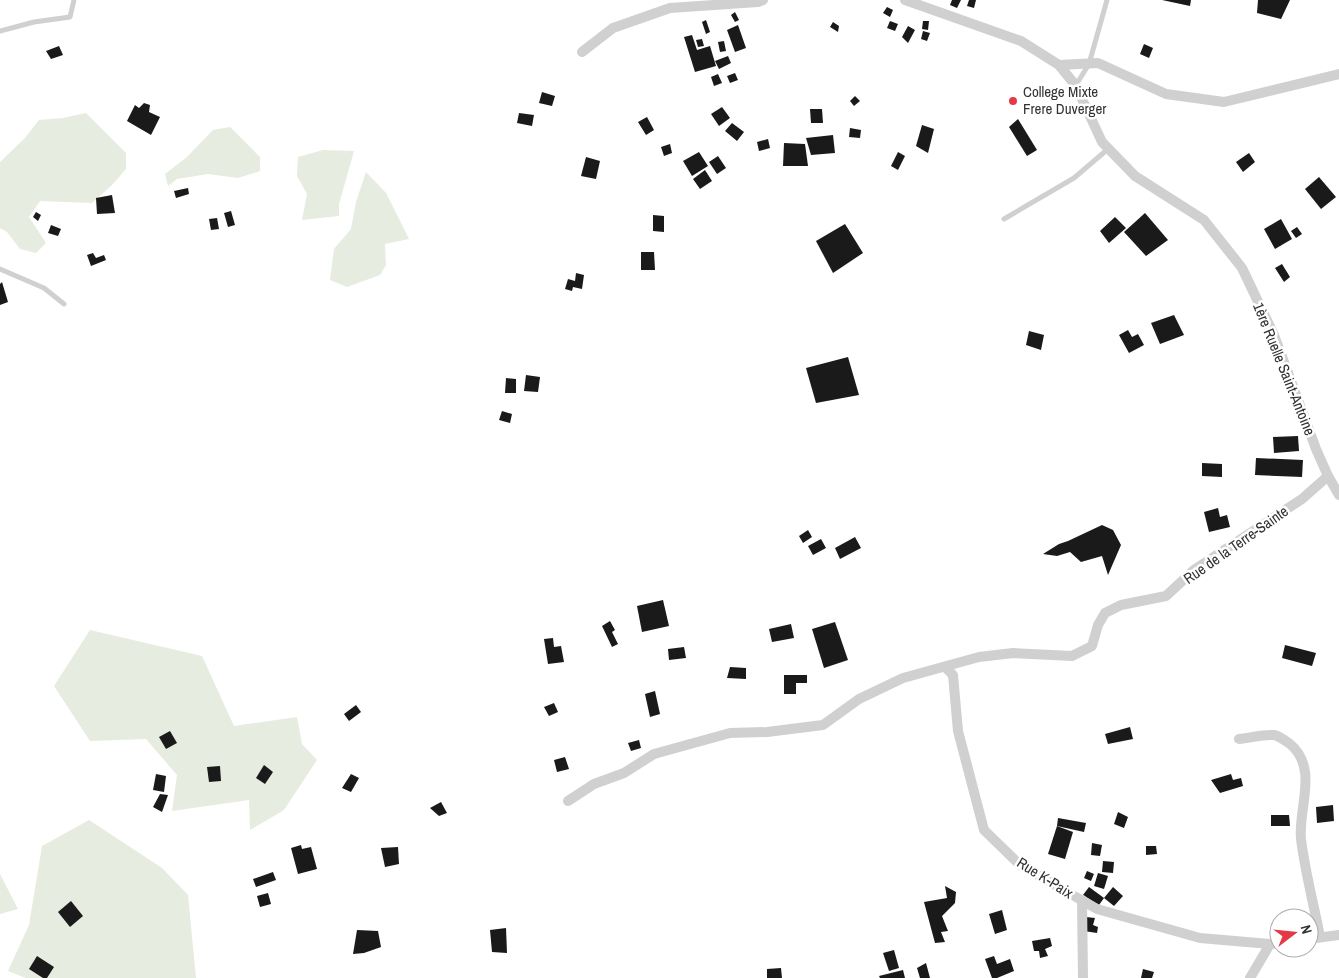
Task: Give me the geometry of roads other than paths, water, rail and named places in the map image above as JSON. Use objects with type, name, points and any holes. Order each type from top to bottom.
[{"type":"street","points":[[582,52],[613,28],[670,8],[758,2],[763,0]]},
{"type":"street","name":"1ère Ruelle Saint-Antoine","points":[[905,0],[1022,41],[1059,65],[1076,86],[1102,142],[1135,176],[1204,220],[1242,268],[1274,335],[1316,449],[1339,495]]},
{"type":"street","points":[[1059,65],[1098,63],[1166,94],[1224,102],[1339,74]]},
{"type":"street","name":"Rue de la Terre-Sainte","points":[[568,801],[594,784],[624,773],[654,754],[730,734],[767,732],[823,725],[859,699],[903,678],[979,658],[1013,653],[1072,656],[1092,646],[1098,625],[1105,613],[1121,605],[1166,596],[1194,570],[1302,499],[1328,476]]},
{"type":"street","name":"Rue K-Paix","points":[[945,667],[952,675],[958,732],[984,830],[1020,865],[1097,908],[1200,938],[1269,943]]},
{"type":"street","points":[[1239,739],[1274,735],[1286,740],[1298,750],[1306,779],[1305,801],[1301,820],[1301,840],[1310,908]]},
{"type":"street","points":[[1082,900],[1082,978]]},
{"type":"street","points":[[1319,937],[1339,935]]},
{"type":"street","points":[[1250,978],[1269,951]]},
{"type":"lane","points":[[0,31],[34,22],[70,17],[74,0]]},
{"type":"lane","points":[[1076,86],[1089,64],[1107,0]]},
{"type":"lane","points":[[1004,219],[1074,178],[1108,148]]},
{"type":"lane","points":[[0,269],[44,288],[64,304]]},
{"type":"place","name":"College Mixte Frere Duverger","points":[[1013,101]]}]
